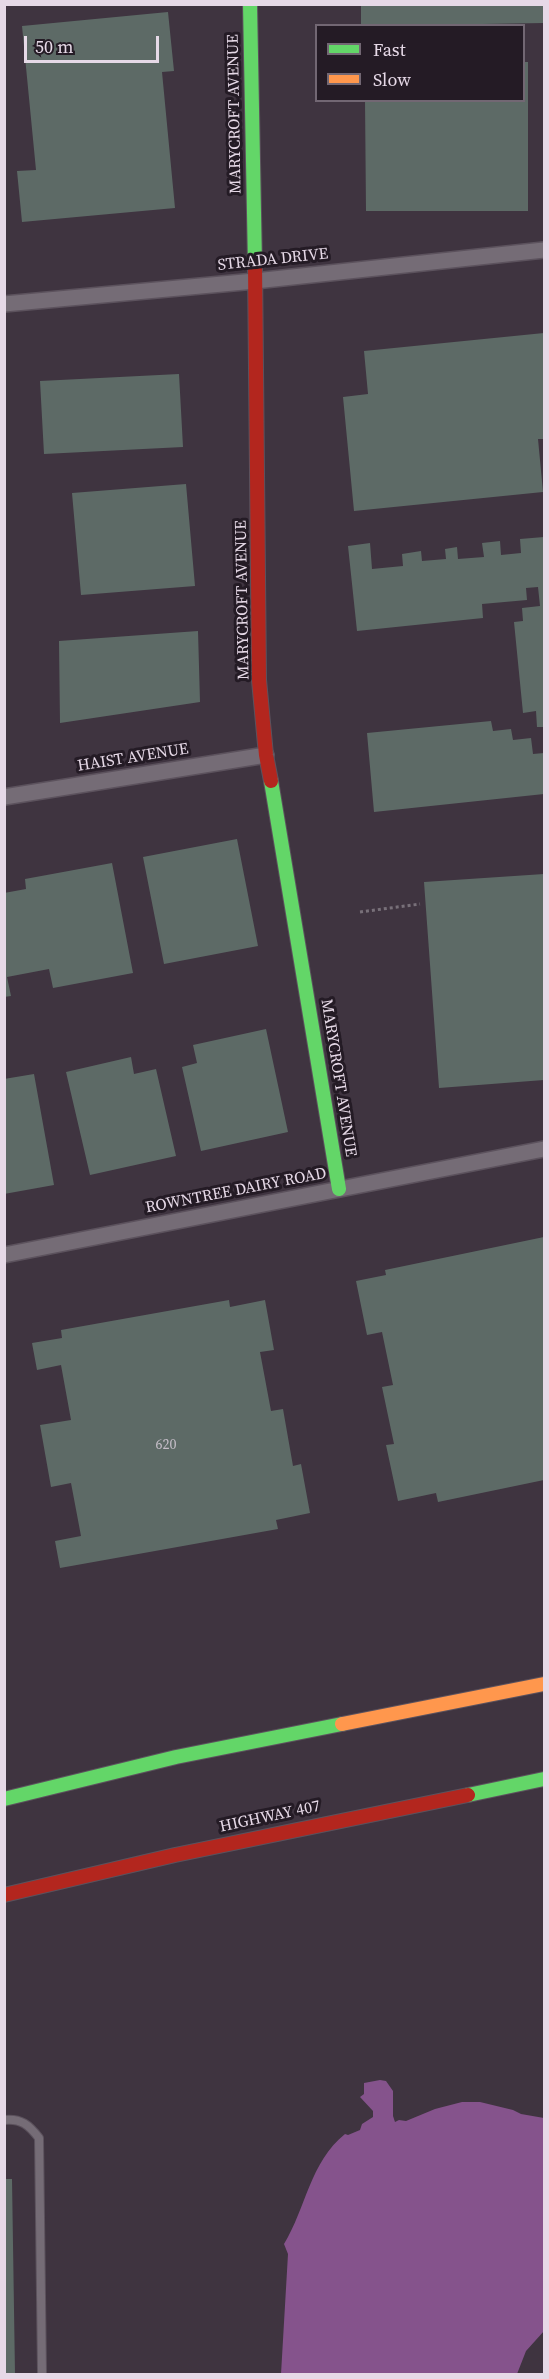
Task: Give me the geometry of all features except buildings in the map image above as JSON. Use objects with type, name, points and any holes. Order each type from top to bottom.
[{"type":"main road","name":"MARYCROFT AVENUE","points":[[250,4],[260,680],[266,754],[279,818],[339,1189]]},
{"type":"main road","points":[[4,1798],[176,1757],[544,1684]]},
{"type":"main road","points":[[39,1776],[176,1757]]},
{"type":"main road","name":"HIGHWAY 407","points":[[7,1895],[175,1855],[544,1779]]},
{"type":"street","name":"STRADA DRIVE","points":[[4,304],[255,281],[480,255],[544,250]]},
{"type":"street","name":"HAIST AVENUE","points":[[4,796],[266,754]]},
{"type":"street","name":"ROWNTREE DAIRY ROAD","points":[[4,1255],[544,1149]]},
{"type":"lane","points":[[4,2120],[19,2120],[30,2127],[39,2138],[42,2374]]},
{"type":"path","points":[[360,912],[420,904]]},
{"type":"shaded area","points":[[386,2081],[393,2091],[395,2122],[406,2121],[435,2109],[462,2102],[480,2102],[544,2118],[544,2331],[526,2351],[517,2374],[281,2374],[288,2254],[284,2244],[316,2172],[333,2145],[345,2134],[360,2130],[362,2124],[373,2117],[373,2111],[360,2097],[364,2094],[364,2083]]},
{"type":"traffic: fast","points":[[250,4],[255,265]]},
{"type":"traffic: fast","points":[[271,781],[339,1189]]},
{"type":"traffic: fast","points":[[4,1799],[176,1757],[342,1724]]},
{"type":"traffic: fast","points":[[468,1795],[544,1779]]},
{"type":"traffic: slow","points":[[342,1724],[544,1684]]},
{"type":"traffic: jam","points":[[255,265],[259,680],[266,755],[271,781]]},
{"type":"traffic: jam","points":[[4,1895],[175,1855],[468,1795]]}]
